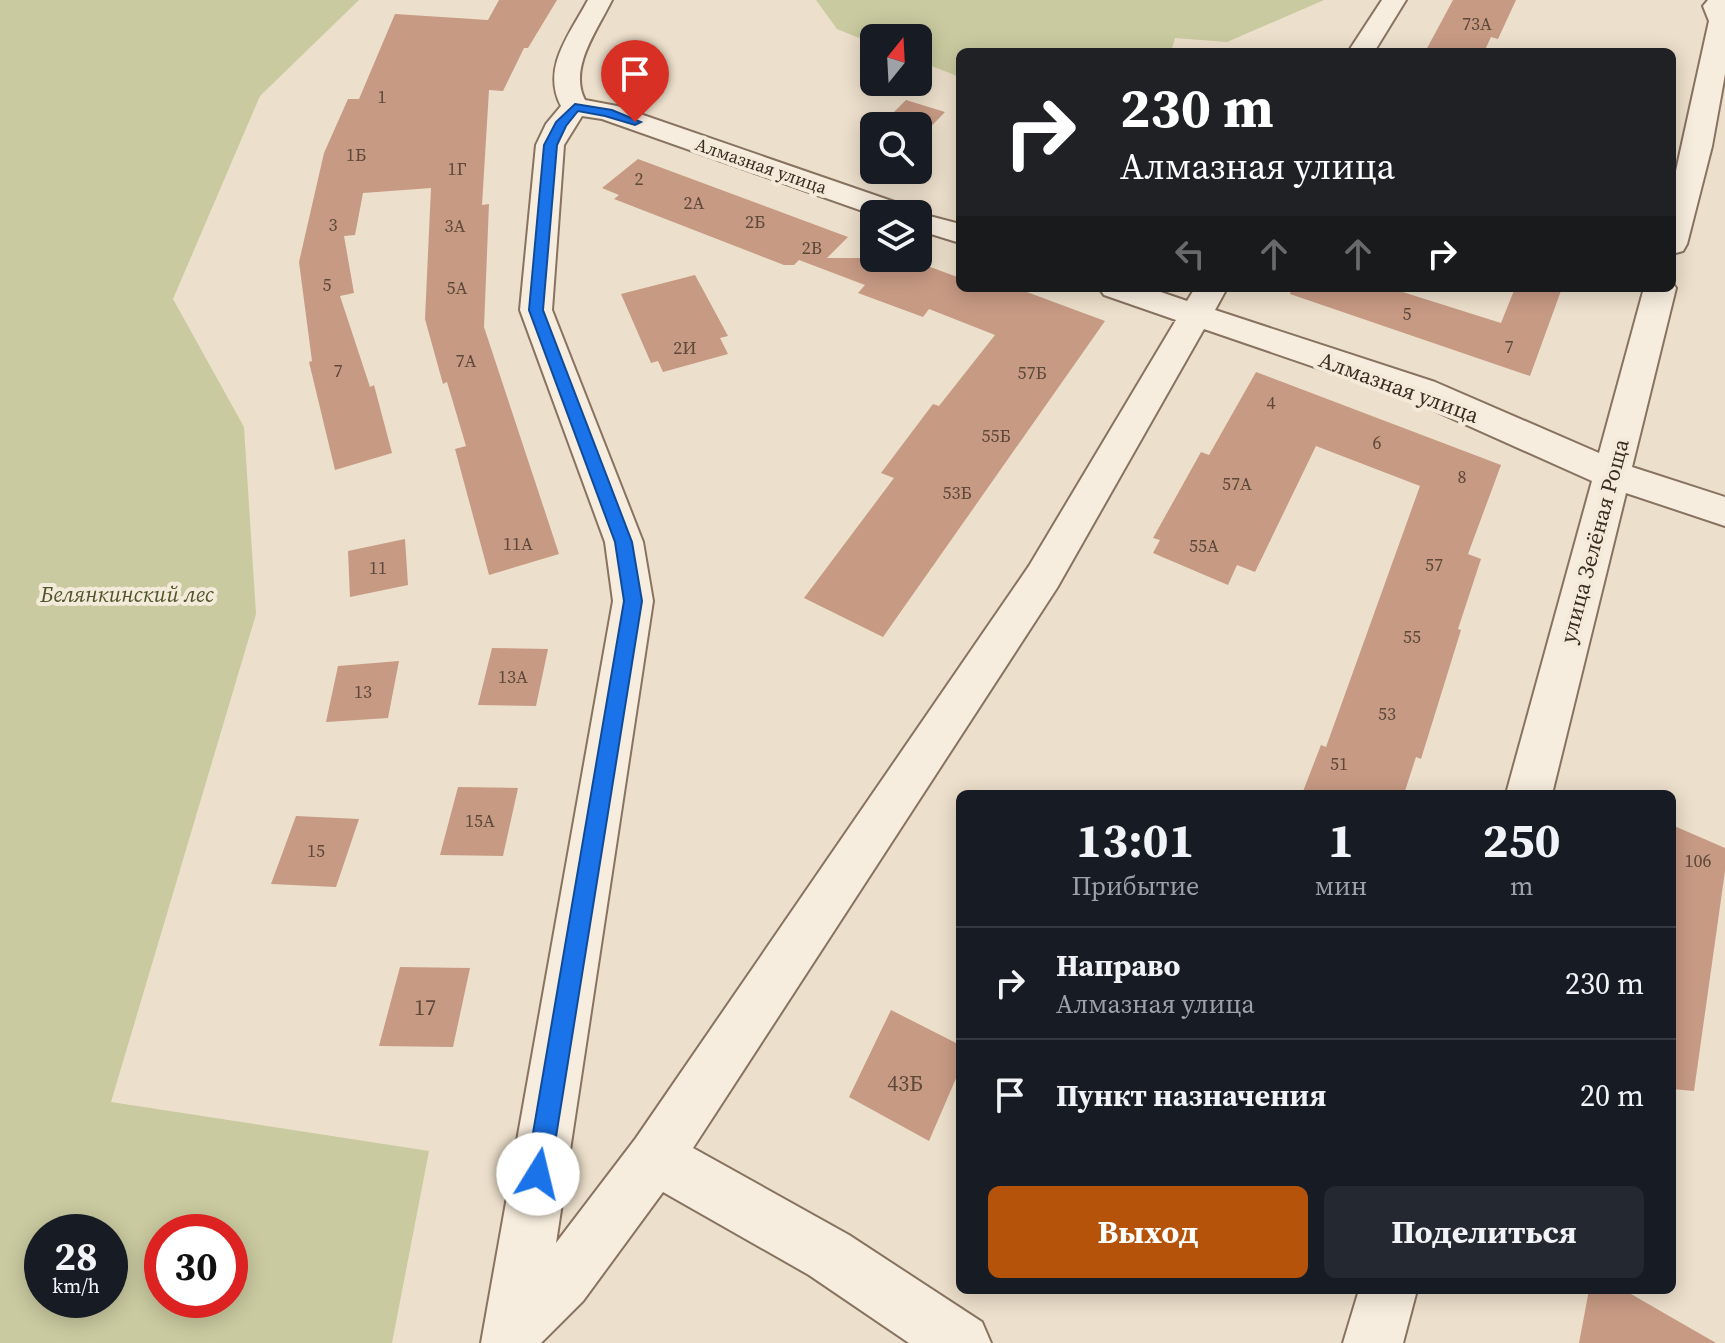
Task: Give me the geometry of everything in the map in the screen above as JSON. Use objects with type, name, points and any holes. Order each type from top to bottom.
[{"type":"street","points":[[512,1335],[633,601],[624,542],[536,310],[550,145],[560,124],[575,107],[566,90],[567,66],[600,0]]},
{"type":"street","points":[[1364,48],[1394,0]]},
{"type":"street","points":[[1676,229],[1698,146],[1722,21],[1712,3]]},
{"type":"street","name":"Алмазная улица","points":[[575,107],[607,112],[861,200]]},
{"type":"street","points":[[932,225],[956,233]]},
{"type":"street","name":"Алмазная улица","points":[[1140,292],[1202,302],[1423,391],[1611,474],[1725,512]]},
{"type":"street","name":"улица Зелёная Роща","points":[[1530,790],[1659,292]]},
{"type":"street","points":[[512,1335],[563,1281],[655,1157],[1043,577],[1202,302]]},
{"type":"street","points":[[655,1157],[829,1255],[961,1343]]},
{"type":"street","points":[[1373,1343],[1387,1294]]},
{"type":"green space","name":"Белянкинский лес","points":[[0,0],[359,0],[260,96],[173,299],[244,427],[256,614],[111,1102],[429,1151],[392,1343],[0,1343]]},
{"type":"green space","points":[[816,0],[1324,0],[1227,42],[1175,38],[1172,48],[956,48],[956,75],[932,66],[932,24],[860,24],[860,38],[837,29]]},
{"type":"building","points":[[499,0],[557,0],[528,48],[524,48],[503,91],[489,90],[482,205],[489,204],[484,327],[559,554],[489,575],[455,449],[466,446],[447,382],[443,384],[425,319],[431,188],[363,193],[355,235],[344,236],[354,293],[340,296],[370,387],[374,385],[392,453],[335,470],[309,362],[312,361],[299,262],[324,153],[348,99],[359,99],[395,14],[488,20]]},
{"type":"building","points":[[1453,0],[1516,0],[1498,39],[1491,37],[1486,48],[1427,48]]},
{"type":"building","points":[[906,100],[945,112],[932,125],[932,112],[894,112]]},
{"type":"building","points":[[638,159],[848,237],[827,258],[860,258],[860,272],[932,272],[932,268],[956,277],[956,292],[1027,292],[1105,321],[883,637],[804,598],[894,478],[881,473],[933,404],[939,406],[995,335],[929,309],[923,317],[858,293],[865,285],[799,260],[794,265],[784,265],[614,199],[619,195],[602,188]]},
{"type":"building","points":[[695,275],[728,336],[720,338],[728,354],[663,372],[658,361],[651,363],[621,294]]},
{"type":"building","points":[[1403,292],[1501,323],[1513,292],[1561,292],[1530,376],[1290,294]]},
{"type":"building","points":[[1256,372],[1501,465],[1468,554],[1481,559],[1458,629],[1461,630],[1421,759],[1416,757],[1405,790],[1304,790],[1321,745],[1326,747],[1420,486],[1316,446],[1255,572],[1237,565],[1228,585],[1153,553],[1160,540],[1153,538],[1201,452],[1209,455]]},
{"type":"building","points":[[405,539],[408,585],[350,597],[348,551]]},
{"type":"building","points":[[492,648],[548,649],[536,706],[478,705]]},
{"type":"building","points":[[399,661],[388,718],[326,722],[338,666]]},
{"type":"building","points":[[458,787],[518,788],[503,856],[440,855]]},
{"type":"building","points":[[296,816],[359,819],[336,887],[271,884]]},
{"type":"building","points":[[1676,827],[1725,848],[1725,871],[1694,1091],[1676,1089]]},
{"type":"building","points":[[400,967],[470,968],[453,1047],[379,1046]]},
{"type":"building","points":[[891,1010],[956,1043],[956,1078],[929,1141],[849,1097]]},
{"type":"building","points":[[1588,1294],[1631,1294],[1716,1343],[1579,1343]]},
{"type":"route","points":[[538,1174],[633,601],[624,542],[536,310],[550,145],[560,124],[575,107],[607,112],[635,122]]}]
